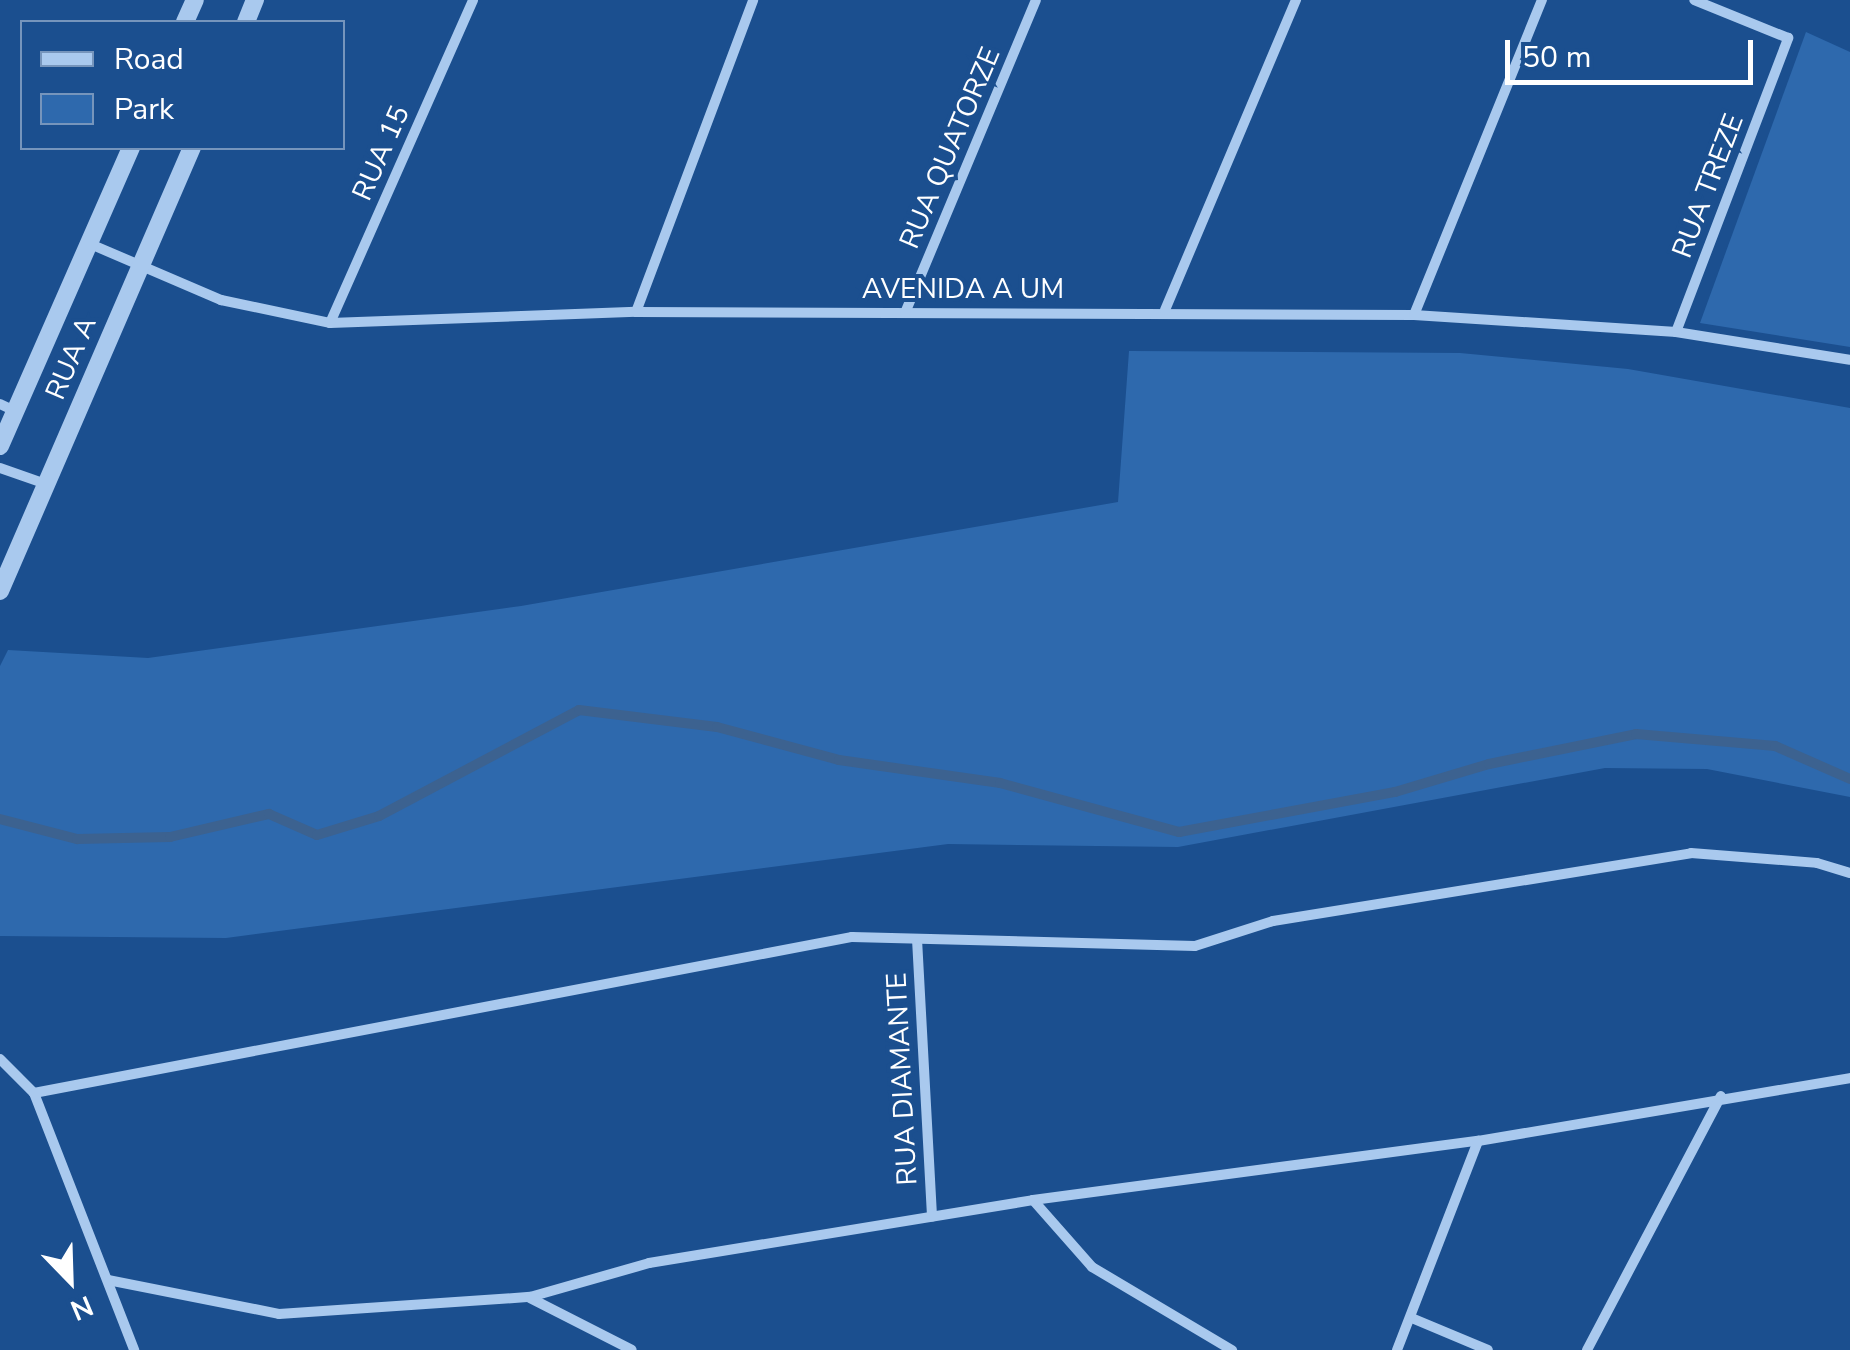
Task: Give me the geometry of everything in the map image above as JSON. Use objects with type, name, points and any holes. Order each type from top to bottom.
[{"type":"street","name":"RUA 15","points":[[330,324],[473,0]]},
{"type":"street","points":[[636,312],[753,0]]},
{"type":"street","name":"RUA QUATORZE","points":[[905,313],[1036,0]]},
{"type":"street","points":[[1165,310],[1296,0]]},
{"type":"street","points":[[1414,315],[1542,0]]},
{"type":"street","name":"RUA TREZE","points":[[1676,332],[1788,38],[1694,0]]},
{"type":"street","name":"RUA A","points":[[0,446],[8,408],[129,150]]},
{"type":"street","name":"RUA A","points":[[0,591],[191,150]]},
{"type":"street","name":"AVENIDA A UM","points":[[88,244],[220,300],[330,324],[636,312],[1165,310],[1414,315],[1676,332],[1850,360]]},
{"type":"street","points":[[0,468],[46,484]]},
{"type":"street","points":[[34,1093],[852,937],[1195,946],[1273,921],[1691,854],[1817,863],[1850,872]]},
{"type":"street","name":"RUA DIAMANTE","points":[[916,940],[932,1217]]},
{"type":"street","points":[[0,1058],[34,1093],[134,1350]]},
{"type":"street","points":[[108,1280],[279,1314],[530,1297],[649,1263],[1032,1200],[1478,1141],[1722,1096],[1850,1078]]},
{"type":"street","points":[[1587,1350],[1722,1096]]},
{"type":"street","points":[[1397,1350],[1414,1319],[1478,1141]]},
{"type":"street","points":[[1032,1200],[1092,1267],[1232,1350]]},
{"type":"street","points":[[530,1297],[632,1350]]},
{"type":"street","points":[[1414,1319],[1488,1350]]},
{"type":"green space","points":[[1806,32],[1850,52],[1850,347],[1700,323]]},
{"type":"green space","points":[[1129,351],[1460,353],[1628,369],[1850,408],[1850,797],[1707,769],[1605,768],[1178,847],[948,844],[226,938],[0,936],[0,666],[8,650],[148,658],[521,606],[1118,502]]},
{"type":"waterway","points":[[0,819],[77,839],[170,837],[269,814],[317,835],[379,816],[579,710],[717,727],[839,760],[1000,783],[1179,832],[1395,792],[1489,764],[1636,734],[1775,746],[1850,779]]}]
